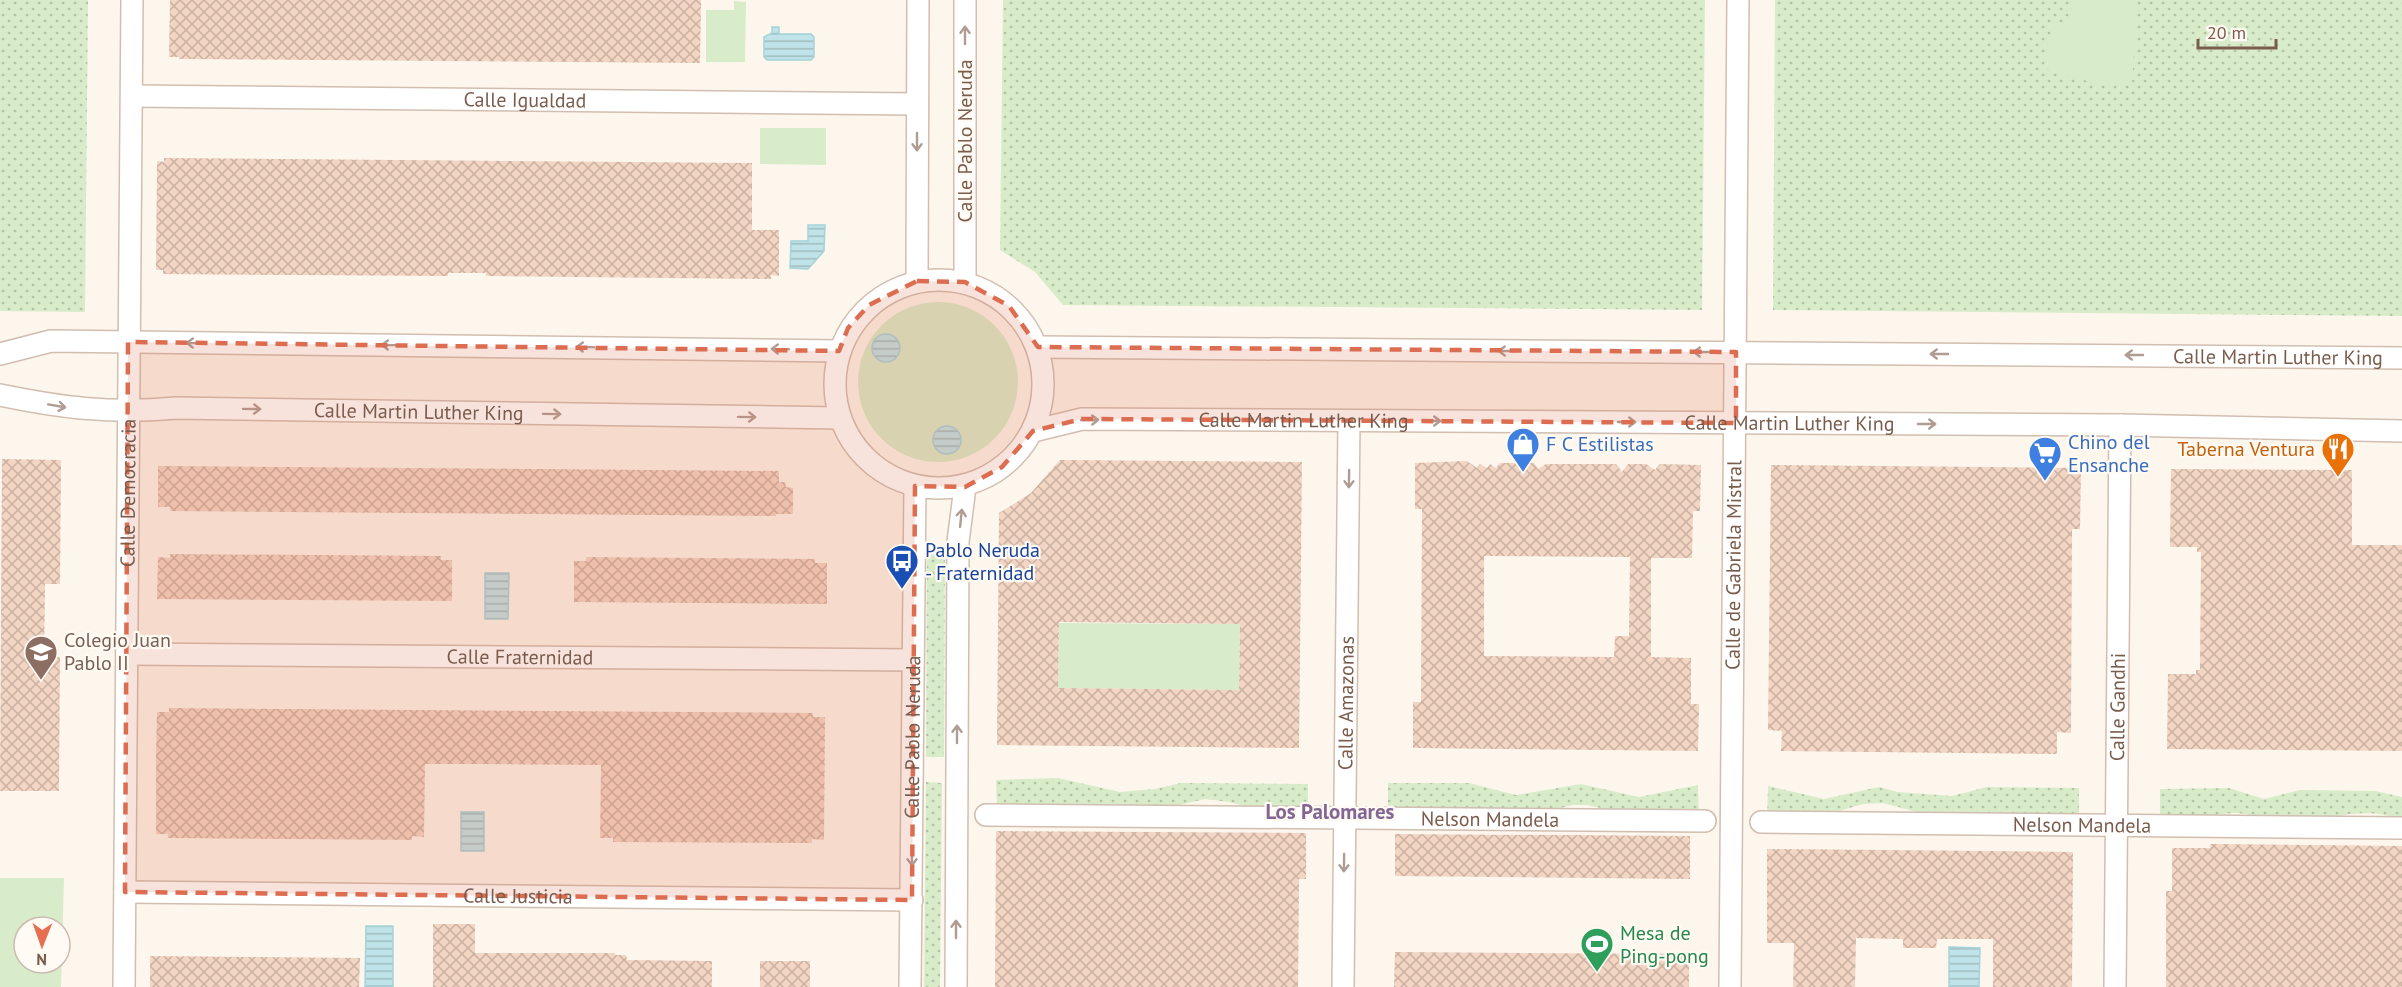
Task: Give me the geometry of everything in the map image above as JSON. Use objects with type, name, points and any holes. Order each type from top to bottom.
[{"type":"street","name":"Calle Democracia","points":[[124,987],[132,0]]},
{"type":"street","points":[[917,281],[918,0]]},
{"type":"street","name":"Calle Pablo Neruda","points":[[965,0],[965,282]]},
{"type":"street","name":"Calle de Gabriela Mistral","points":[[1730,987],[1738,0]]},
{"type":"street","name":"Calle Igualdad","points":[[132,96],[917,104]]},
{"type":"street","points":[[917,281],[965,282],[1009,306],[1038,347],[1045,365],[1041,411],[1033,431],[1018,452],[1002,467],[965,487],[915,486],[890,476],[868,462],[850,442],[839,418],[833,384],[838,351],[848,327],[869,305],[917,281]]},
{"type":"street","points":[[0,354],[51,341],[838,351]]},
{"type":"street","name":"Calle Martin Luther King","points":[[1038,347],[2402,358]]},
{"type":"street","name":"Calle Martin Luther King","points":[[0,395],[66,408],[128,412],[177,408],[839,418]]},
{"type":"street","name":"Calle Martin Luther King","points":[[1033,431],[1082,419],[2120,425],[2402,431]]},
{"type":"street","name":"Calle Amazonas","points":[[1343,987],[1349,421]]},
{"type":"street","name":"Calle Gandhi","points":[[2115,987],[2120,425]]},
{"type":"street","name":"Calle Pablo Neruda","points":[[910,987],[915,486]]},
{"type":"street","points":[[956,987],[958,542],[965,487]]},
{"type":"street","name":"Calle Fraternidad","points":[[127,654],[912,660]]},
{"type":"street","name":"Nelson Mandela","points":[[986,815],[1705,821]]},
{"type":"street","name":"Nelson Mandela","points":[[1761,822],[2402,828]]},
{"type":"street","name":"Calle Justicia","points":[[125,892],[912,900]]},
{"type":"highlighted area","points":[[917,281],[965,282],[1009,306],[1038,347],[1736,352],[1736,423],[1082,419],[1033,431],[1002,467],[965,487],[915,486],[912,900],[125,892],[128,342],[839,351],[848,328],[869,305]]},
{"type":"green space","points":[[0,0],[88,0],[85,312],[0,311]]},
{"type":"green space","points":[[1003,0],[1705,0],[1702,310],[1063,305],[1035,272],[1000,250]]},
{"type":"green space","points":[[1775,0],[2402,0],[2402,316],[1773,310]]},
{"type":"green space","points":[[2068,0],[2138,0],[2132,83],[2109,86],[2049,72],[2046,60],[2047,48],[2054,24],[2069,22],[2075,17]]},
{"type":"green space","points":[[734,1],[746,2],[745,62],[706,62],[706,10],[734,10]]},
{"type":"green space","points":[[760,128],[826,128],[826,165],[760,164]]},
{"type":"green space","points":[[938,302],[954,303],[969,308],[983,315],[995,325],[1005,337],[1012,351],[1017,366],[1017,398],[1012,413],[1005,427],[995,439],[983,449],[969,456],[954,461],[938,462],[922,461],[907,456],[893,449],[881,439],[871,427],[864,413],[859,398],[858,382],[859,366],[864,351],[871,337],[881,325],[893,315],[907,308],[922,303]]},
{"type":"green space","points":[[927,551],[945,551],[944,757],[926,757]]},
{"type":"green space","points":[[1059,623],[1240,624],[1239,690],[1058,688]]},
{"type":"green space","points":[[1058,778],[1120,792],[1155,789],[1181,783],[1308,784],[1308,815],[1280,815],[1229,802],[1205,799],[1171,807],[997,806],[996,780]]},
{"type":"green space","points":[[926,782],[942,783],[940,987],[924,987]]},
{"type":"green space","points":[[1388,783],[1469,783],[1516,795],[1581,784],[1639,797],[1698,785],[1699,818],[1645,818],[1587,805],[1573,805],[1532,815],[1388,809]]},
{"type":"green space","points":[[1768,786],[1824,799],[1879,787],[1898,792],[1952,796],[1987,787],[2079,788],[2079,815],[2038,813],[1992,822],[1936,817],[1883,803],[1863,804],[1805,821],[1767,820]]},
{"type":"green space","points":[[2229,788],[2264,799],[2300,790],[2375,791],[2402,797],[2402,820],[2362,813],[2289,822],[2233,813],[2160,823],[2160,789]]},
{"type":"green space","points":[[0,878],[64,878],[63,915],[12,915],[12,975],[61,975],[61,987],[0,987]]},
{"type":"water","points":[[772,27],[779,27],[779,34],[811,34],[814,37],[814,57],[811,60],[767,60],[764,57],[764,37],[772,33]]},
{"type":"water","points":[[808,225],[825,225],[824,251],[808,269],[790,268],[791,241],[808,241]]},
{"type":"water","points":[[886,334],[896,338],[900,348],[896,358],[886,362],[876,358],[872,348],[876,338]]},
{"type":"water","points":[[947,426],[957,430],[961,440],[957,450],[947,454],[937,450],[933,440],[937,430]]},
{"type":"water","points":[[485,573],[509,573],[508,619],[485,619]]},
{"type":"water","points":[[461,812],[484,812],[484,851],[461,851]]},
{"type":"water","points":[[366,926],[393,926],[393,987],[365,987]]},
{"type":"water","points":[[1949,947],[1980,948],[1979,987],[1949,987]]},
{"type":"building","points":[[170,0],[701,0],[700,63],[179,59],[179,57],[169,57]]},
{"type":"building","points":[[164,158],[752,163],[752,230],[779,230],[779,276],[771,275],[771,279],[486,276],[486,273],[448,273],[448,276],[163,274],[163,270],[156,270],[157,161],[164,162]]},
{"type":"building","points":[[2,459],[61,460],[60,584],[45,584],[44,657],[60,657],[59,791],[0,791]]},
{"type":"building","points":[[1060,460],[1302,462],[1299,748],[997,745],[999,513],[1031,493]],"holes":[[[1059,622],[1240,624],[1239,690],[1058,688]]]},
{"type":"building","points":[[1467,461],[1477,468],[1480,464],[1487,468],[1490,464],[1496,468],[1500,463],[1534,463],[1538,469],[1546,464],[1616,464],[1622,472],[1628,464],[1646,464],[1655,470],[1660,464],[1701,465],[1700,511],[1693,511],[1692,558],[1651,558],[1651,657],[1691,658],[1691,704],[1699,704],[1698,751],[1413,748],[1413,702],[1421,702],[1422,509],[1415,509],[1415,463]],"holes":[[[1484,556],[1630,557],[1629,636],[1615,636],[1614,657],[1484,656]]]},
{"type":"building","points":[[1771,465],[2081,468],[2080,529],[2072,529],[2071,733],[2057,732],[2057,754],[1781,751],[1782,731],[1768,730]]},
{"type":"building","points":[[158,466],[779,471],[779,482],[785,482],[786,487],[793,488],[793,514],[776,514],[776,516],[170,511],[170,507],[158,507]]},
{"type":"building","points":[[2171,469],[2352,470],[2352,545],[2402,545],[2402,751],[2167,749],[2168,674],[2196,674],[2196,670],[2200,670],[2201,552],[2197,552],[2197,547],[2170,547]]},
{"type":"building","points":[[170,554],[441,556],[441,560],[452,560],[452,601],[157,599],[158,557],[170,558]]},
{"type":"building","points":[[586,557],[815,559],[815,563],[827,563],[827,604],[574,602],[574,561],[586,561]]},
{"type":"building","points":[[169,708],[813,713],[813,717],[825,717],[824,840],[812,839],[812,843],[613,842],[613,838],[600,838],[601,765],[478,764],[425,764],[424,837],[412,836],[412,840],[168,838],[168,834],[156,834],[156,753],[157,712],[169,712]]},
{"type":"building","points":[[996,831],[1306,833],[1306,879],[1299,879],[1298,987],[995,987]]},
{"type":"building","points":[[1395,834],[1690,836],[1690,879],[1395,876]]},
{"type":"building","points":[[2210,844],[2402,846],[2402,987],[2166,987],[2166,891],[2172,891],[2172,848],[2210,848]]},
{"type":"building","points":[[1767,849],[2073,852],[2072,987],[1993,987],[1993,939],[1937,939],[1936,948],[1903,948],[1903,939],[1856,938],[1855,987],[1793,987],[1794,943],[1767,943]]},
{"type":"building","points":[[433,924],[475,924],[475,953],[615,953],[615,955],[626,955],[627,960],[712,961],[712,987],[433,987]]},
{"type":"building","points":[[1395,952],[1689,954],[1689,987],[1394,987]]},
{"type":"building","points":[[150,956],[360,958],[359,987],[150,987]]},
{"type":"building","points":[[760,961],[810,961],[810,987],[760,987]]},
{"type":"place","name":"F C Estilistas","points":[[1523,473]]},
{"type":"place","name":"Taberna Ventura","points":[[2338,478]]},
{"type":"place","name":"Chino del Ensanche","points":[[2045,482]]},
{"type":"place","name":"Pablo Neruda - Fraternidad","points":[[902,590]]},
{"type":"place","name":"Colegio Juan Pablo II","points":[[41,681]]},
{"type":"place","name":"Mesa de Ping-pong","points":[[1597,973]]},
{"type":"district","name":"Los Palomares","points":[[1330,812]]}]
